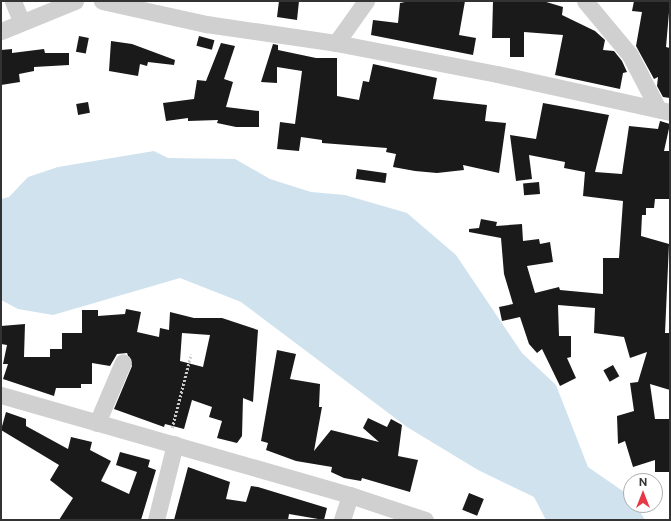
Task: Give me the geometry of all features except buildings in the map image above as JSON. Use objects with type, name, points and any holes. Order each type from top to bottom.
[{"type":"street","points":[[13,1],[21,21]]},
{"type":"street","points":[[1,31],[21,21],[75,1]]},
{"type":"street","points":[[102,1],[206,24],[336,43],[664,111]]},
{"type":"street","points":[[336,43],[366,1]]},
{"type":"street","points":[[585,1],[630,55],[664,111]]},
{"type":"street","points":[[97,423],[123,362]]},
{"type":"street","points":[[1,395],[350,495],[425,520]]},
{"type":"street","points":[[156,520],[172,443]]},
{"type":"street","points":[[342,520],[350,495]]},
{"type":"path","points":[[172,443],[191,354]]},
{"type":"water","points":[[154,151],[168,158],[235,159],[270,179],[311,192],[345,195],[407,213],[456,255],[522,353],[556,385],[588,467],[623,491],[623,513],[641,513],[645,520],[546,520],[534,497],[478,470],[407,427],[241,302],[180,278],[53,315],[18,309],[1,300],[1,199],[9,197],[28,177],[58,167]]}]
